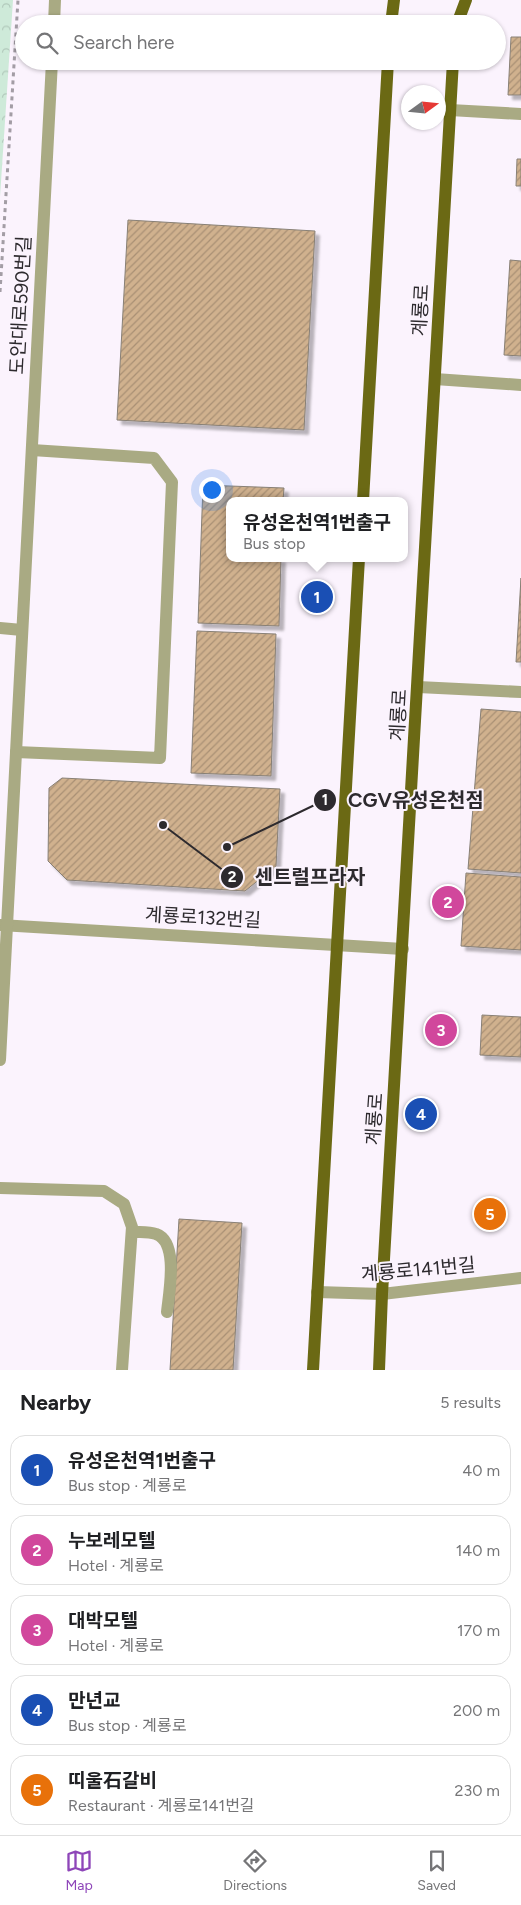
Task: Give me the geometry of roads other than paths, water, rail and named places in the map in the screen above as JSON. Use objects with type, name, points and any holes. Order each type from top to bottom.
[{"type":"main road","points":[[386,0],[388,15]]},
{"type":"main road","points":[[392,15],[394,0]]},
{"type":"main road","points":[[457,15],[458,0]]},
{"type":"main road","points":[[460,15],[466,0]]},
{"type":"main road","points":[[362,497],[387,70]]},
{"type":"main road","name":"계룡로","points":[[379,1370],[452,70]]},
{"type":"main road","points":[[313,1370],[359,562]]},
{"type":"street","points":[[54,15],[55,0]]},
{"type":"street","name":"도안대로590번길","points":[[0,1060],[3,926],[16,752],[52,70]]},
{"type":"street","points":[[450,110],[521,114]]},
{"type":"street","points":[[435,379],[521,385]]},
{"type":"street","points":[[16,752],[160,758],[172,482],[154,458],[32,450]]},
{"type":"street","points":[[0,628],[22,630]]},
{"type":"street","points":[[418,687],[521,692]]},
{"type":"street","name":"계룡로132번길","points":[[3,926],[337,943],[403,949]]},
{"type":"street","points":[[0,1188],[104,1191],[124,1204],[132,1232],[122,1370]]},
{"type":"street","points":[[132,1232],[156,1234],[167,1243],[171,1258],[167,1312]]},
{"type":"street","name":"계룡로141번길","points":[[317,1292],[382,1294],[521,1278]]},
{"type":"place","name":"유성온천역1번출구","points":[[317,597]]},
{"type":"place","name":"센트럴프라자","points":[[163,825]]},
{"type":"place","name":"CGV유성온천점","points":[[227,847]]},
{"type":"place","name":"누보레모텔","points":[[448,902]]},
{"type":"place","name":"대박모텔","points":[[441,1030]]},
{"type":"place","name":"만년교","points":[[421,1114]]},
{"type":"place","name":"띠울石갈비","points":[[490,1214]]}]
